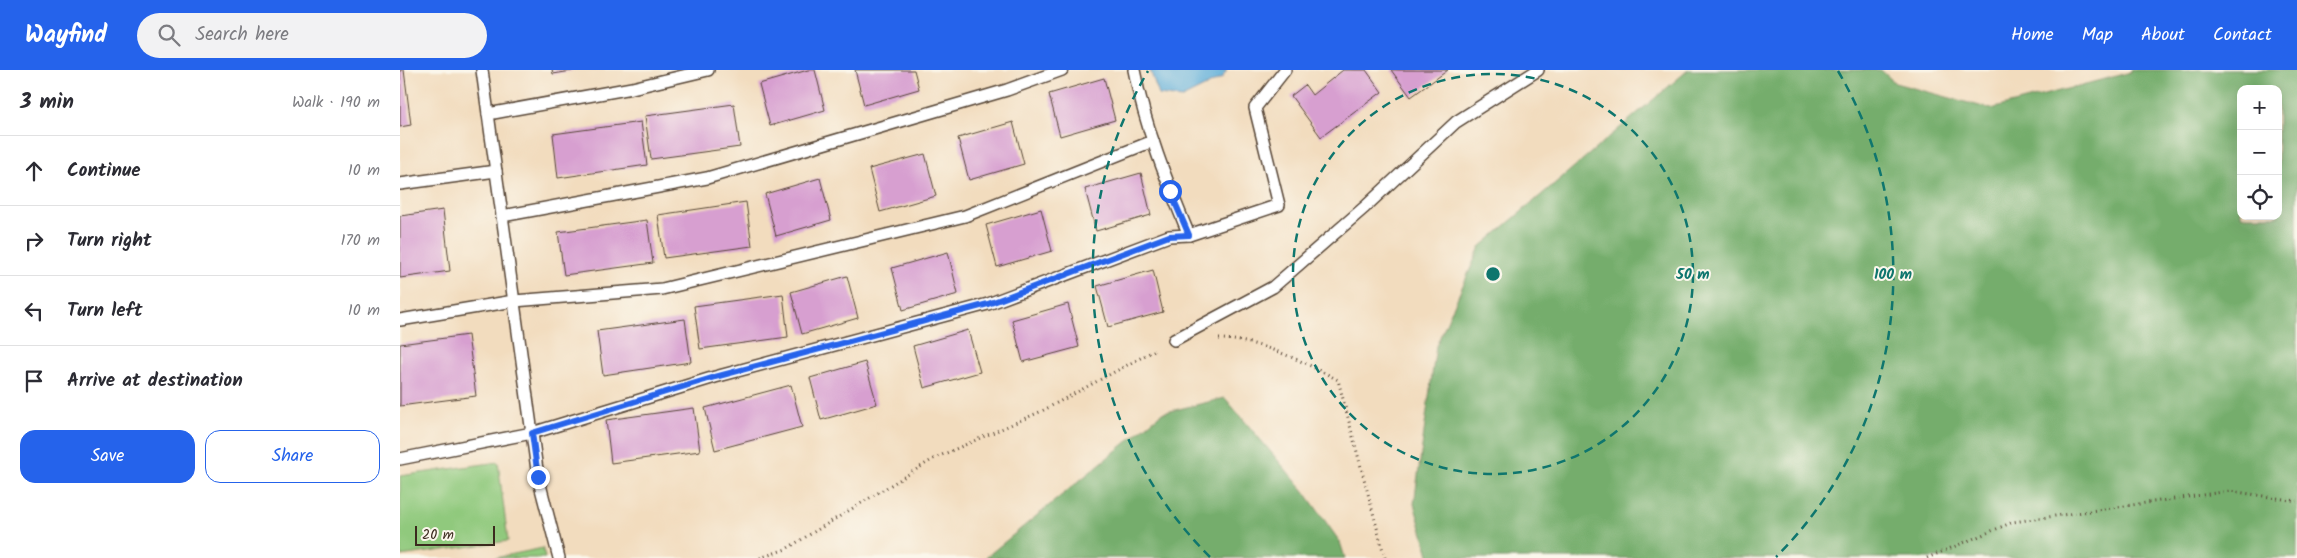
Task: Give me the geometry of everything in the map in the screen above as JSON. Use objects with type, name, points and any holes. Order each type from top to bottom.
[{"type":"lane","points":[[482,70],[538,477],[559,558]]},
{"type":"lane","points":[[488,114],[632,88],[708,70]]},
{"type":"lane","points":[[502,216],[707,178],[1008,90],[1062,70]]},
{"type":"lane","points":[[1134,70],[1142,107],[1153,141],[1189,235]]},
{"type":"lane","points":[[400,459],[532,433],[715,377],[988,304],[1169,236],[1189,235],[1279,205],[1255,108],[1285,70]]},
{"type":"lane","points":[[1174,340],[1273,288],[1365,207],[1456,122],[1538,70]]},
{"type":"lane","points":[[400,320],[514,301],[662,289],[955,219],[1153,141]]},
{"type":"lane","points":[[400,184],[496,171]]},
{"type":"path","points":[[1217,339],[1234,339],[1302,360],[1338,380],[1385,558]]},
{"type":"path","points":[[760,558],[786,549],[935,458],[1042,411],[1174,340]]},
{"type":"path","points":[[1927,558],[2013,522],[2230,491],[2297,501]]},
{"type":"green space","points":[[1688,70],[1881,70],[1895,83],[1991,109],[2131,72],[2132,70],[2297,70],[2297,558],[1430,558],[1414,504],[1436,346],[1480,247]]},
{"type":"green space","points":[[1225,398],[1304,491],[1340,542],[1345,558],[985,558],[1162,413]]},
{"type":"green space","points":[[498,462],[508,541],[400,556],[400,476]]},
{"type":"green space","points":[[543,548],[545,558],[495,558]]},
{"type":"water","points":[[1150,70],[1227,70],[1222,78],[1182,98],[1159,95]]},
{"type":"building","points":[[400,70],[404,70],[411,125],[400,127]]},
{"type":"building","points":[[552,70],[572,70],[572,71],[553,74]]},
{"type":"building","points":[[808,70],[815,70],[825,110],[770,126],[759,84]]},
{"type":"building","points":[[855,70],[914,70],[919,89],[864,105]]},
{"type":"building","points":[[1343,70],[1366,70],[1382,92],[1321,137],[1291,96],[1305,85],[1312,95]]},
{"type":"building","points":[[1391,70],[1448,70],[1411,97]]},
{"type":"building","points":[[1104,78],[1115,120],[1060,136],[1049,94]]},
{"type":"building","points":[[734,104],[740,147],[651,159],[645,116]]},
{"type":"building","points":[[641,122],[647,165],[558,178],[553,134]]},
{"type":"building","points":[[1013,122],[1024,164],[969,180],[958,138]]},
{"type":"building","points":[[925,154],[936,196],[880,212],[869,169]]},
{"type":"building","points":[[1141,173],[1151,215],[1096,231],[1085,189]]},
{"type":"building","points":[[820,178],[831,220],[776,236],[765,194]]},
{"type":"building","points":[[746,202],[752,246],[664,258],[658,215]]},
{"type":"building","points":[[1041,209],[1052,251],[997,267],[986,225]]},
{"type":"building","points":[[443,210],[450,271],[400,278],[400,216]]},
{"type":"building","points":[[647,220],[653,263],[564,275],[558,232]]},
{"type":"building","points":[[948,252],[958,294],[903,310],[892,268]]},
{"type":"building","points":[[1153,270],[1163,312],[1108,327],[1097,286]]},
{"type":"building","points":[[847,276],[858,318],[802,334],[791,292]]},
{"type":"building","points":[[783,294],[788,337],[700,349],[694,306]]},
{"type":"building","points":[[1068,304],[1079,347],[1023,362],[1012,320]]},
{"type":"building","points":[[685,319],[691,362],[603,375],[597,331]]},
{"type":"building","points":[[968,330],[980,372],[924,388],[913,346]]},
{"type":"building","points":[[468,335],[476,396],[400,406],[400,344]]},
{"type":"building","points":[[865,362],[877,404],[821,420],[810,378]]},
{"type":"building","points":[[791,385],[802,427],[715,450],[705,408]]},
{"type":"building","points":[[694,408],[700,451],[611,463],[606,420]]},
{"type":"route","points":[[538,477],[532,433],[715,377],[988,304],[1169,236],[1189,235],[1170,191]]}]
